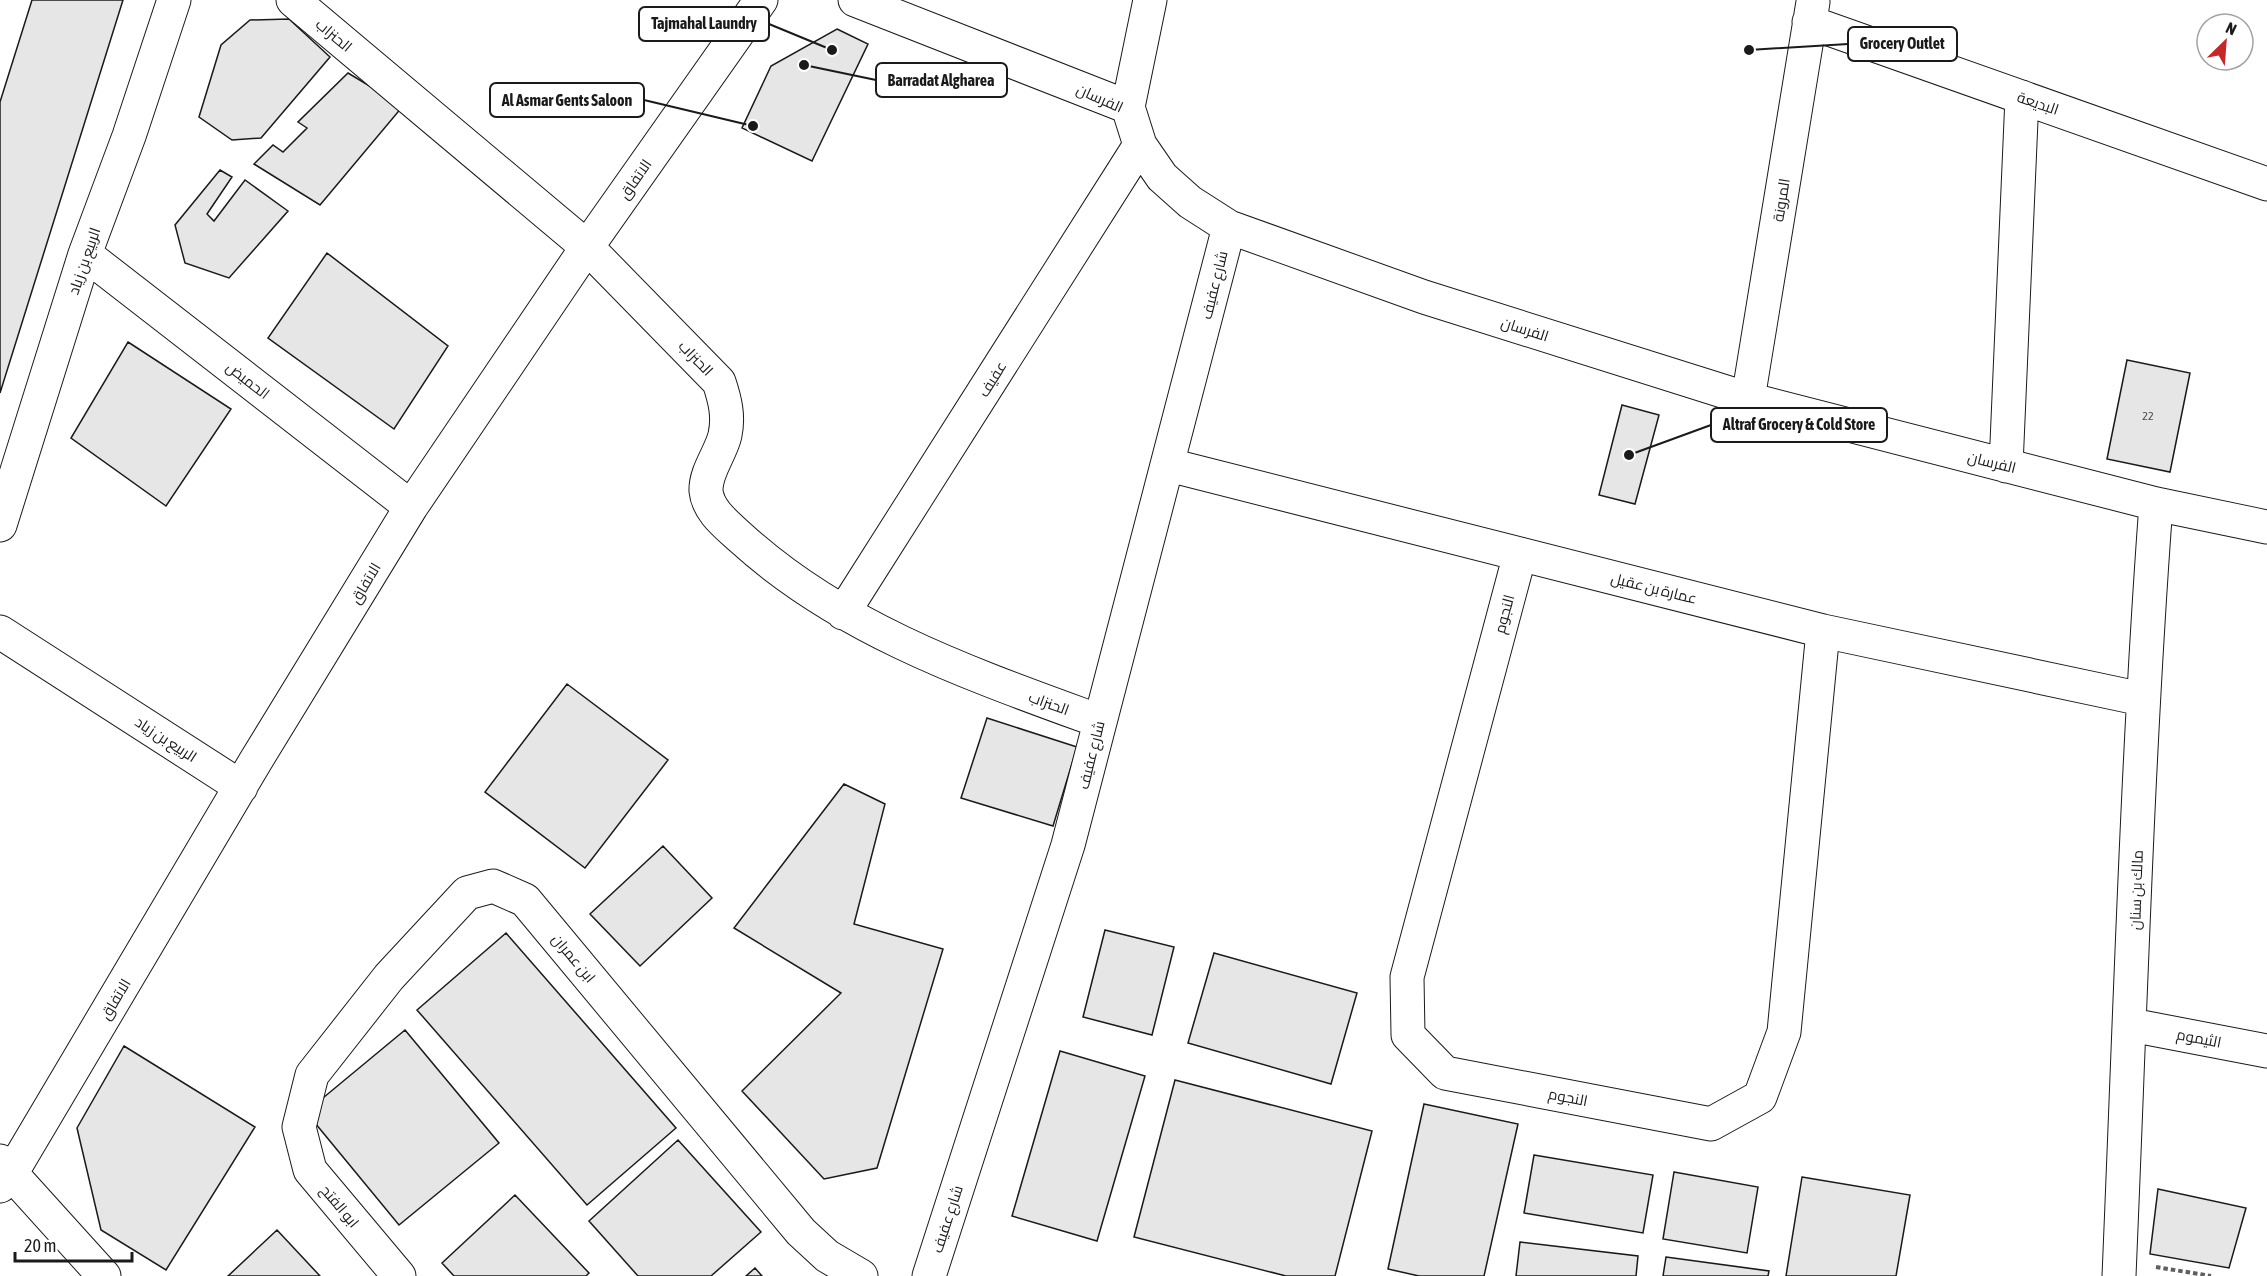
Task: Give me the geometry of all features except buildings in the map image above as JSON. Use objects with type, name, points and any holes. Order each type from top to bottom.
[{"type":"street","name":"الربيع بن زياد","points":[[0,525],[85,254],[129,136],[174,0]]},
{"type":"street","name":"الحنزاب","points":[[292,0],[587,247],[719,382],[728,409],[725,436],[713,463],[706,491],[717,516],[765,560],[843,613],[925,655],[1099,721]]},
{"type":"street","name":"الاتفاق","points":[[4,1173],[411,507],[587,247],[761,0]]},
{"type":"street","name":"الفرسان","points":[[855,0],[1128,107],[1140,145],[1162,177],[1190,202],[1229,227],[1424,297],[1748,399],[2156,504],[2267,527]]},
{"type":"street","points":[[1128,107],[1150,0]]},
{"type":"street","name":"البديعة","points":[[1811,11],[2022,98],[2267,184]]},
{"type":"street","name":"المرونة","points":[[1748,399],[1811,11]]},
{"type":"street","points":[[2006,466],[2022,98]]},
{"type":"street","name":"عفيف","points":[[843,613],[1140,145]]},
{"type":"street","name":"شارع عفيف","points":[[929,1276],[1068,845],[1099,721],[1169,465],[1229,227]]},
{"type":"street","name":"الحميض","points":[[85,254],[411,507]]},
{"type":"street","name":"عمارة بن عقيل","points":[[1169,465],[1823,631],[2142,699]]},
{"type":"street","name":"مالك بن سنان","points":[[2120,1268],[2142,699],[2156,504]]},
{"type":"street","name":"النجوم","points":[[1520,554],[1407,977],[1408,1035],[1445,1073],[1711,1124],[1760,1097],[1784,1032],[1823,631]]},
{"type":"street","name":"الربيع بن زياد","points":[[0,632],[241,787]]},
{"type":"street","name":"ابن عمران","points":[[299,1127],[312,1075],[389,977],[467,893],[493,886],[525,900],[801,1232],[827,1256],[861,1276]]},
{"type":"street","name":"الثيموم","points":[[2131,1025],[2267,1051]]},
{"type":"street","name":"ابو الفتح","points":[[299,1127],[310,1170],[399,1276]]},
{"type":"street","points":[[4,1173],[104,1276]]},
{"type":"path","points":[[2120,1268],[2211,1276]]},
{"type":"place","name":"Tajmahal Laundry","points":[[832,50]]},
{"type":"place","name":"Grocery Outlet","points":[[1749,50]]},
{"type":"place","name":"Barradat Algharea","points":[[804,65]]},
{"type":"place","name":"Al Asmar Gents Saloon","points":[[753,126]]},
{"type":"place","name":"Altraf Grocery & Cold Store","points":[[1629,455]]}]
